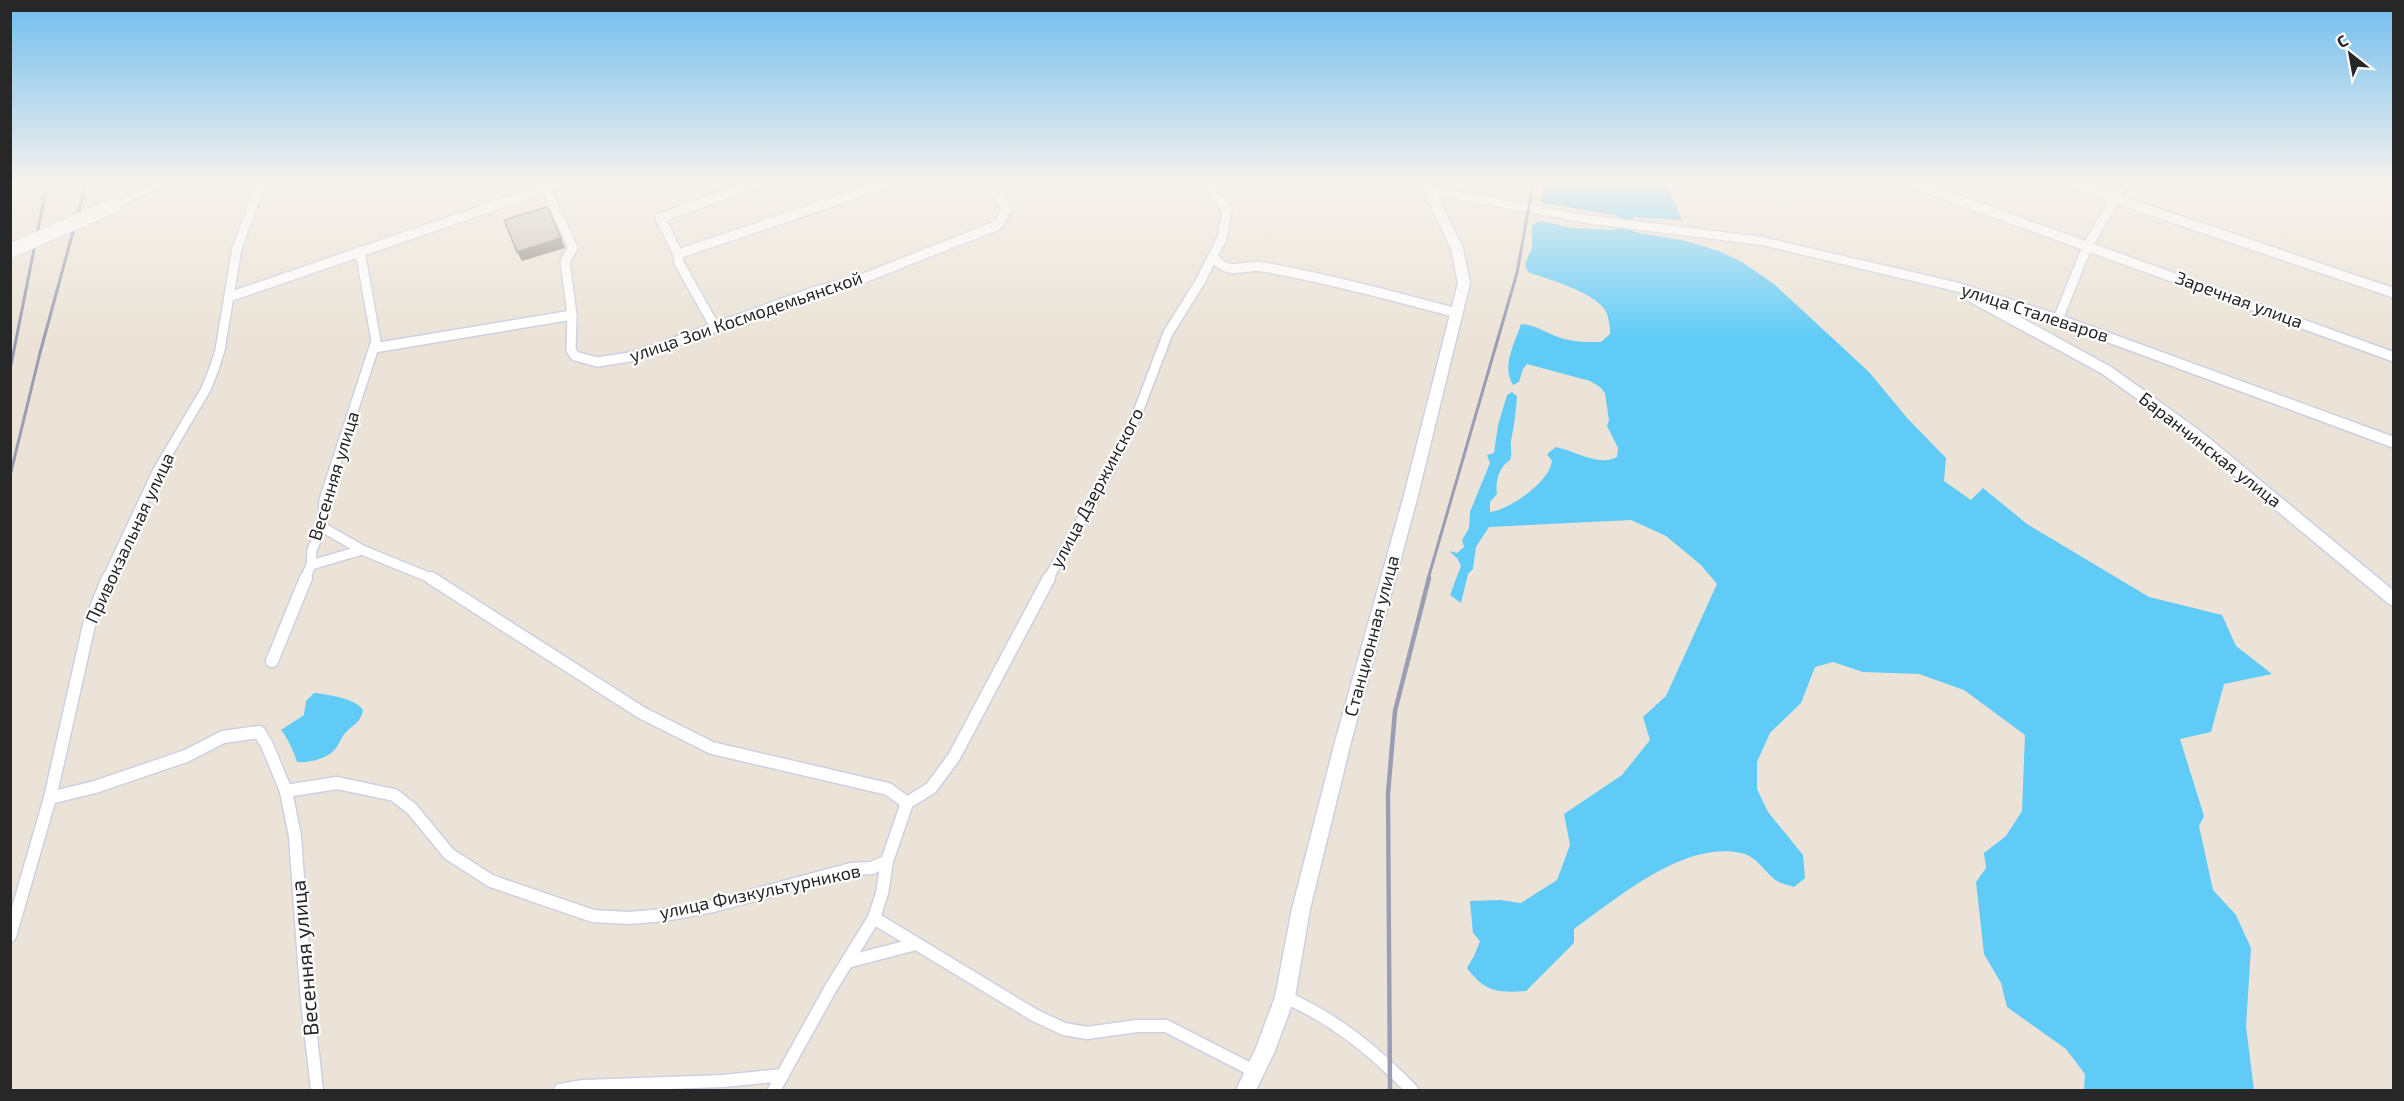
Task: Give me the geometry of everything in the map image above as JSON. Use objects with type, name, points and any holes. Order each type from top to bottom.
[{"type":"street","points":[[10,251],[45,235]]},
{"type":"street","name":"Привокзальная улица","points":[[10,936],[50,798],[89,625],[115,559],[158,471],[206,389],[220,350],[237,248],[242,235]]},
{"type":"street","points":[[229,297],[404,235]]},
{"type":"street","points":[[374,348],[572,315],[565,261],[573,248],[567,235]]},
{"type":"street","points":[[668,235],[678,254],[679,263],[715,327]]},
{"type":"street","points":[[678,254],[733,235]]},
{"type":"street","name":"улица Зои Космодемьянской","points":[[572,315],[572,350],[575,356],[584,360],[614,361],[657,350],[816,291],[859,280],[972,235]]},
{"type":"street","name":"улица Дзержинского","points":[[907,803],[931,788],[954,757],[1022,626],[1110,470],[1138,412],[1168,333],[1200,282],[1222,235]]},
{"type":"street","name":"Станционная улица","points":[[1246,1090],[1256,1072],[1285,997],[1301,909],[1457,313],[1464,283],[1461,259],[1450,235]]},
{"type":"street","name":"улица Сталеваров","points":[[1717,235],[1785,245],[1939,282]]},
{"type":"street","name":"Заречная улица","points":[[2055,235],[2394,357]]},
{"type":"street","points":[[2058,319],[2094,235]]},
{"type":"street","points":[[2222,235],[2394,293]]},
{"type":"street","name":"Весенняя улица","points":[[272,661],[311,564],[312,550],[322,527],[324,500],[376,341],[360,251]]},
{"type":"street","points":[[1213,257],[1221,266],[1231,269]]},
{"type":"street","points":[[1200,282],[1216,273],[1231,269],[1260,266],[1391,294],[1457,313]]},
{"type":"street","name":"Баранчинская улица","points":[[1939,282],[2016,312],[2106,370],[2199,438],[2394,600]]},
{"type":"street","name":"улица Сталеваров","points":[[2016,312],[2058,319],[2394,443]]},
{"type":"street","points":[[322,527],[362,550],[428,576],[642,713],[673,730],[712,748],[888,789],[907,803],[887,861],[874,918],[774,1090]]},
{"type":"street","points":[[311,564],[362,550]]},
{"type":"street","points":[[50,798],[95,787],[186,756],[223,736],[259,732],[267,745],[286,791]]},
{"type":"street","name":"улица Физкультурников","points":[[286,791],[337,783],[394,795],[412,809],[449,854],[491,880],[593,916],[629,918],[664,915],[713,906],[851,869],[872,867],[887,861]]},
{"type":"street","name":"Весенняя улица","points":[[286,791],[295,836],[306,991],[317,1090]]},
{"type":"street","points":[[872,867],[884,882]]},
{"type":"street","points":[[874,918],[1034,1015],[1064,1029],[1087,1033],[1137,1026],[1166,1026],[1256,1072]]},
{"type":"street","points":[[847,962],[916,944]]},
{"type":"street","points":[[1285,997],[1323,1014],[1356,1037],[1375,1052],[1412,1090]]},
{"type":"street","points":[[560,1090],[584,1086],[723,1081],[783,1074]]},
{"type":"water","points":[[1532,235],[1654,235],[1686,241],[1719,251],[1742,262],[1774,284],[1869,372],[1908,419],[1946,458],[1944,481],[1971,500],[1983,488],[2027,524],[2149,597],[2222,615],[2236,646],[2272,674],[2224,684],[2211,732],[2180,739],[2204,816],[2199,826],[2213,890],[2236,915],[2251,948],[2246,1026],[2254,1090],[2084,1090],[2085,1074],[2066,1049],[2007,1007],[2001,983],[1984,954],[1976,882],[1986,868],[1984,853],[2006,836],[2022,811],[2025,735],[1964,690],[1919,674],[1863,672],[1833,662],[1815,667],[1801,703],[1770,733],[1757,762],[1757,789],[1768,812],[1803,855],[1805,878],[1794,887],[1777,881],[1756,861],[1741,853],[1719,852],[1697,855],[1652,875],[1574,929],[1574,943],[1526,991],[1507,992],[1492,989],[1480,982],[1467,968],[1480,941],[1473,933],[1470,901],[1500,900],[1521,903],[1557,880],[1570,845],[1564,814],[1622,775],[1650,740],[1643,717],[1666,696],[1717,584],[1701,565],[1666,536],[1631,520],[1489,527],[1476,547],[1473,569],[1468,574],[1461,603],[1450,595],[1461,566],[1457,558],[1449,551],[1457,553],[1464,547],[1462,540],[1469,528],[1470,512],[1490,463],[1487,455],[1494,453],[1498,425],[1507,395],[1512,392],[1517,396],[1511,455],[1499,475],[1497,494],[1490,502],[1490,512],[1508,506],[1537,485],[1550,469],[1552,461],[1547,454],[1556,447],[1595,459],[1610,460],[1617,457],[1618,448],[1607,426],[1609,420],[1605,393],[1600,387],[1590,381],[1527,364],[1519,382],[1513,385],[1510,378],[1508,370],[1510,354],[1521,324],[1576,341],[1601,342],[1610,334],[1605,310],[1599,303],[1570,287],[1528,272],[1525,264],[1532,248]]},
{"type":"water","points":[[314,693],[348,700],[363,710],[361,717],[344,734],[333,752],[318,760],[297,762],[281,730],[304,715],[306,701]]},
{"type":"building","points":[[510,235],[560,235],[561,238],[517,252]]},
{"type":"railway","points":[[10,370],[37,235]]},
{"type":"railway","points":[[10,476],[72,235]]},
{"type":"railway","points":[[1428,579],[1517,273],[1524,235]]},
{"type":"railway","points":[[1390,1090],[1388,794],[1395,711],[1429,578]]}]
